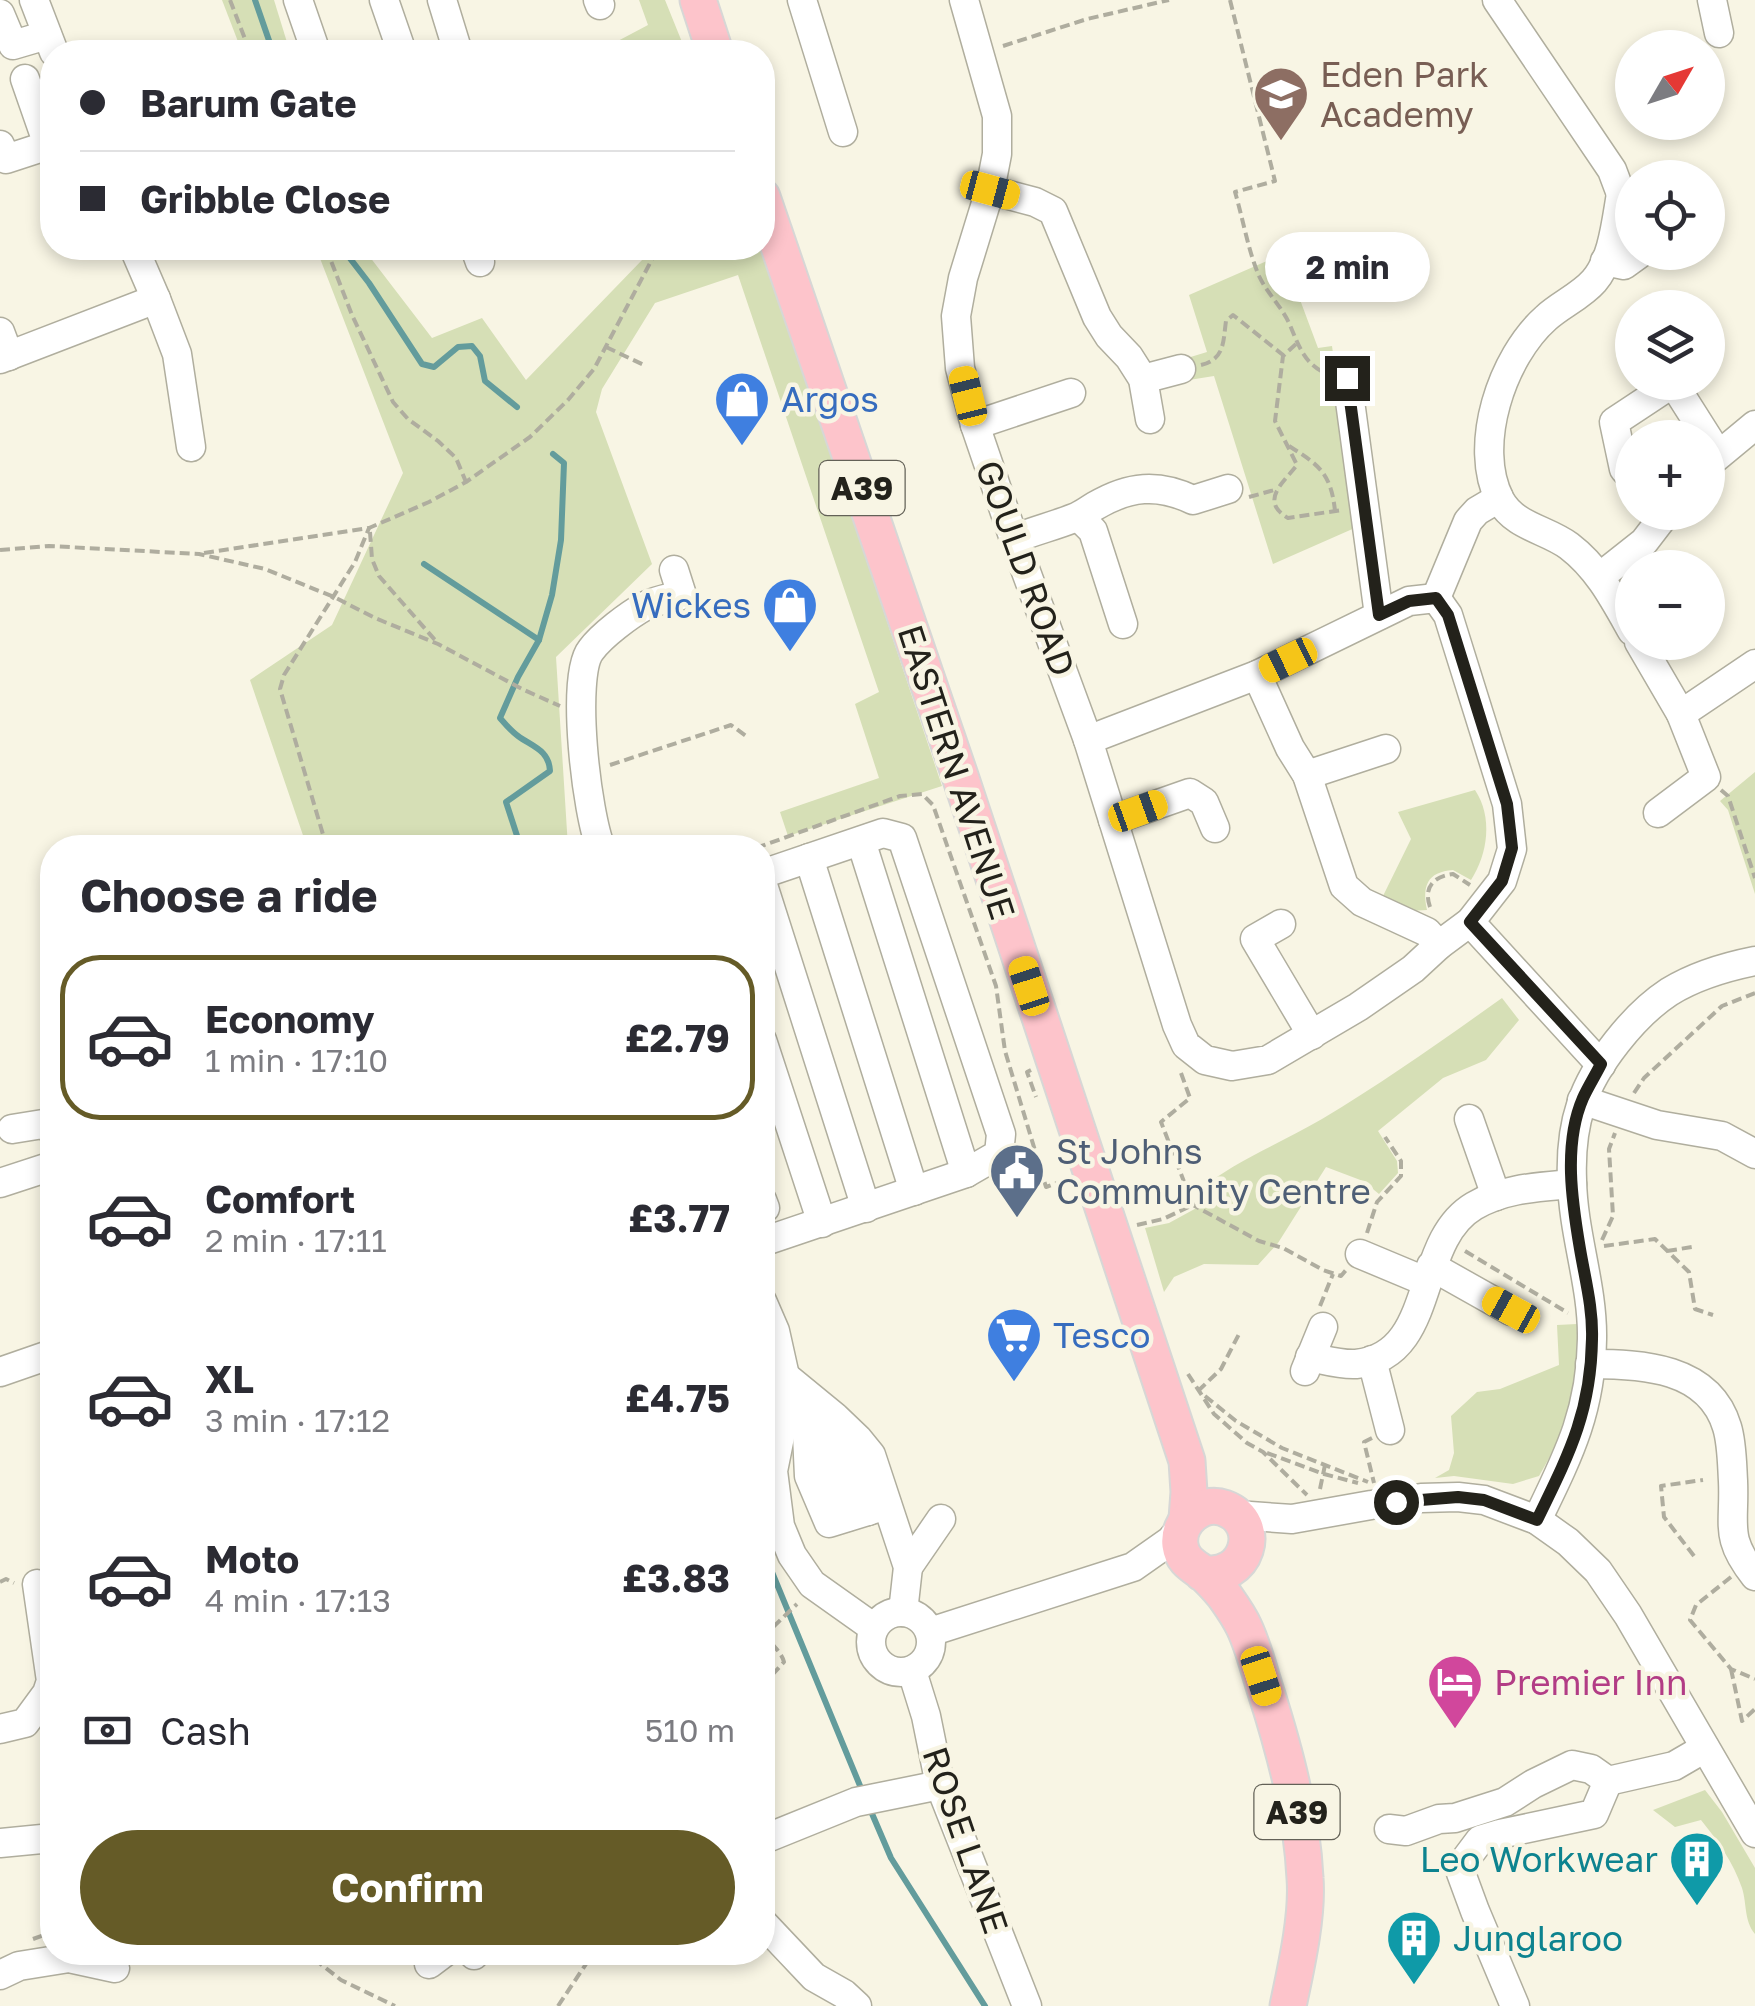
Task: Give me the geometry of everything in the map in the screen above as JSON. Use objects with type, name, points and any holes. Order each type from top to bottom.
[{"type":"main road","points":[[698,0],[711,40]]},
{"type":"main road","name":"EASTERN AVENUE","points":[[775,235],[961,779],[1187,1462],[1190,1492],[1217,1530],[1281,1739],[1300,1824],[1306,1882],[1288,2006]]},
{"type":"main road","points":[[1217,1530],[1222,1573],[1200,1572],[1185,1559],[1180,1543],[1217,1530]]},
{"type":"main road","name":"EASTERN AVENUE","points":[[1200,1572],[1224,1595],[1243,1624]]},
{"type":"street","points":[[34,0],[49,40]]},
{"type":"street","points":[[298,0],[312,40]]},
{"type":"street","points":[[384,0],[398,40]]},
{"type":"street","points":[[442,0],[454,40]]},
{"type":"street","points":[[802,0],[843,132]]},
{"type":"street","name":"GOULD ROAD","points":[[964,0],[997,116],[997,154],[956,316],[960,368],[1014,539],[1088,740],[1177,1025],[1196,1052]]},
{"type":"street","points":[[1497,0],[1615,175]]},
{"type":"street","points":[[1712,0],[1718,30]]},
{"type":"street","points":[[0,14],[13,45],[40,44]]},
{"type":"street","points":[[25,79],[40,118]]},
{"type":"street","points":[[0,144],[6,160],[40,148]]},
{"type":"street","points":[[990,190],[1053,210],[1097,317],[1143,379],[1150,419]]},
{"type":"street","points":[[1615,232],[1594,281],[1542,321],[1506,373],[1496,402],[1490,473],[1510,514],[1567,545],[1601,576],[1615,601]]},
{"type":"street","points":[[139,260],[176,354],[192,447]]},
{"type":"street","points":[[1606,260],[1615,262]]},
{"type":"street","points":[[3,349],[156,299]]},
{"type":"street","points":[[1143,379],[1181,369]]},
{"type":"street","points":[[1349,373],[1379,615]]},
{"type":"street","points":[[1617,420],[1674,382],[1693,420]]},
{"type":"street","points":[[975,424],[1071,392]]},
{"type":"street","points":[[1725,449],[1755,425]]},
{"type":"street","points":[[1014,539],[1086,524],[1098,504],[1137,490],[1152,487],[1175,491],[1193,500],[1241,492]]},
{"type":"street","points":[[1436,598],[1468,522],[1477,511],[1499,498]]},
{"type":"street","points":[[1086,524],[1123,624]]},
{"type":"street","points":[[1601,576],[1644,542],[1653,530]]},
{"type":"street","points":[[596,835],[586,772],[581,677],[588,652],[647,605],[682,594],[674,570]]},
{"type":"street","points":[[1088,740],[1257,675],[1409,601],[1436,598]]},
{"type":"street","points":[[1196,1052],[1232,1066],[1268,1060],[1413,969],[1479,913],[1502,881],[1512,848],[1507,804],[1448,615],[1436,598]]},
{"type":"street","points":[[1650,660],[1681,714],[1706,777],[1658,813]]},
{"type":"street","points":[[1681,714],[1755,664]]},
{"type":"street","points":[[1257,675],[1290,748],[1307,775],[1344,886],[1362,902],[1427,932],[1438,946]]},
{"type":"street","points":[[1307,775],[1386,749]]},
{"type":"street","points":[[1112,820],[1190,792],[1204,802],[1214,828]]},
{"type":"street","points":[[775,869],[883,833],[902,838],[1001,1134],[999,1154],[966,1173],[775,1238]]},
{"type":"street","points":[[861,840],[966,1173]]},
{"type":"street","points":[[808,858],[914,1191]]},
{"type":"street","points":[[1479,913],[1601,1064]]},
{"type":"street","points":[[775,923],[866,1208]]},
{"type":"street","points":[[1282,924],[1255,938],[1312,1035]]},
{"type":"street","points":[[1537,1520],[1583,1418],[1590,1364],[1590,1295],[1572,1184],[1575,1124],[1582,1100],[1601,1064],[1644,1012],[1668,993],[1698,978],[1755,962]]},
{"type":"street","points":[[775,1080],[822,1223]]},
{"type":"street","points":[[1582,1100],[1657,1125],[1722,1136],[1755,1154]]},
{"type":"street","points":[[1469,1119],[1496,1196]]},
{"type":"street","points":[[12,1130],[40,1125]]},
{"type":"street","points":[[0,1183],[40,1170]]},
{"type":"street","points":[[1323,1327],[1307,1364],[1354,1364],[1390,1353],[1416,1317],[1429,1274],[1452,1225],[1472,1207],[1496,1196],[1572,1184]]},
{"type":"street","points":[[1360,1254],[1429,1274],[1511,1310]]},
{"type":"street","points":[[775,1329],[800,1389],[809,1476],[829,1524],[867,1511]]},
{"type":"street","points":[[0,1372],[40,1358]]},
{"type":"street","points":[[1372,1360],[1390,1430]]},
{"type":"street","points":[[1590,1364],[1668,1370],[1690,1381],[1720,1410],[1728,1428],[1735,1545],[1750,1570]]},
{"type":"street","points":[[800,1389],[836,1420],[867,1511],[908,1567]]},
{"type":"street","points":[[775,1461],[785,1412],[800,1389]]},
{"type":"street","points":[[775,1487],[780,1526],[792,1555],[812,1584],[874,1628]]},
{"type":"street","points":[[930,1632],[1133,1568],[1170,1541],[1388,1502],[1458,1497],[1484,1500],[1537,1520],[1568,1542],[1598,1571],[1628,1615],[1755,1833]]},
{"type":"street","points":[[904,1612],[908,1567],[941,1519]]},
{"type":"street","points":[[1133,1568],[1200,1572]]},
{"type":"street","points":[[28,1583],[40,1634]]},
{"type":"street","points":[[892,1613],[912,1614],[930,1632],[932,1646],[928,1658],[912,1671],[892,1672],[874,1658],[874,1628],[892,1613]]},
{"type":"street","name":"ROSE LANE","points":[[912,1671],[940,1785],[1026,2003]]},
{"type":"street","points":[[0,1729],[25,1723],[40,1703]]},
{"type":"street","points":[[1389,1830],[1406,1831],[1505,1802],[1572,1765],[1592,1769],[1608,1781],[1674,1766],[1705,1748]]},
{"type":"street","points":[[1515,2006],[1474,1911],[1461,1873],[1464,1860],[1480,1840],[1594,1814],[1608,1781]]},
{"type":"street","points":[[775,1835],[868,1799],[940,1785]]},
{"type":"street","points":[[0,1843],[40,1839]]},
{"type":"street","points":[[775,1936],[814,1977],[857,2006]]},
{"type":"street","points":[[0,1975],[18,1966],[40,1963]]},
{"type":"street","points":[[102,1965],[115,1968]]},
{"type":"path","points":[[230,0],[245,40]]},
{"type":"path","points":[[979,52],[1088,18],[1168,0]]},
{"type":"path","points":[[1230,0],[1275,181],[1235,192],[1260,279],[1282,309],[1296,344],[1318,370],[1349,373]]},
{"type":"path","points":[[331,260],[393,402],[456,458],[466,482]]},
{"type":"path","points":[[199,554],[369,528],[466,482],[530,438],[594,369],[652,260]]},
{"type":"path","points":[[1181,369],[1217,358],[1222,352],[1226,321],[1233,315],[1283,356]]},
{"type":"path","points":[[1296,344],[1283,356],[1275,422],[1297,465],[1274,493],[1274,502],[1288,518],[1364,506]]},
{"type":"path","points":[[606,347],[646,366]]},
{"type":"path","points":[[1287,445],[1326,474],[1335,511]]},
{"type":"path","points":[[1241,492],[1278,488]]},
{"type":"path","points":[[323,835],[280,689],[284,675],[356,562],[369,528]]},
{"type":"path","points":[[369,528],[378,576],[438,644]]},
{"type":"path","points":[[0,550],[50,546],[199,554],[265,569],[438,644],[583,716]]},
{"type":"path","points":[[586,772],[731,726],[749,735]]},
{"type":"path","points":[[1706,777],[1728,796],[1755,878]]},
{"type":"path","points":[[1431,912],[1426,897],[1428,888],[1436,878],[1453,874],[1462,878],[1479,913]]},
{"type":"path","points":[[1713,1315],[1695,1309],[1689,1272],[1655,1239],[1600,1246],[1613,1216],[1609,1149],[1622,1114],[1644,1078],[1722,1006],[1755,992]]},
{"type":"path","points":[[1196,1052],[1172,1049],[1190,1098],[1162,1122],[1193,1205],[1323,1270],[1340,1276],[1360,1254],[1377,1202],[1401,1176],[1401,1160],[1384,1137]]},
{"type":"path","points":[[1137,1225],[1163,1219],[1193,1205]]},
{"type":"path","points":[[1667,1251],[1692,1248]]},
{"type":"path","points":[[1465,1251],[1563,1311],[1591,1314]]},
{"type":"path","points":[[1198,1391],[1221,1368],[1239,1334]]},
{"type":"path","points":[[1198,1391],[1214,1414],[1247,1443],[1324,1474],[1376,1487]]},
{"type":"path","points":[[1198,1391],[1236,1422],[1282,1448],[1376,1487]]},
{"type":"path","points":[[1376,1487],[1364,1442],[1390,1430]]},
{"type":"path","points":[[1264,1452],[1326,1514]]},
{"type":"path","points":[[1321,1484],[1326,1464]]},
{"type":"path","points":[[1694,1556],[1664,1517],[1661,1486],[1703,1480]]},
{"type":"path","points":[[1750,1570],[1696,1604],[1690,1620],[1731,1669],[1755,1680]]},
{"type":"path","points":[[775,1626],[793,1608]]},
{"type":"path","points":[[775,1648],[784,1662],[775,1672]]},
{"type":"path","points":[[1731,1669],[1742,1720],[1755,1710]]},
{"type":"path","points":[[322,1965],[342,1980],[395,2006]]},
{"type":"path","points":[[558,2006],[585,1965]]},
{"type":"green space","points":[[222,0],[274,0],[286,40],[237,40]]},
{"type":"green space","points":[[639,0],[665,0],[681,40],[620,40],[648,25]]},
{"type":"green space","points":[[1283,254],[1318,348],[1332,346],[1357,527],[1273,564],[1214,376],[1189,380],[1184,359],[1207,352],[1189,295]]},
{"type":"green space","points":[[321,260],[372,260],[432,338],[482,318],[526,380],[642,260],[766,260],[942,786],[788,836],[780,812],[879,778],[855,704],[879,692],[738,275],[655,303],[602,389],[596,412],[652,564],[556,657],[567,835],[303,835],[250,680],[332,625],[403,473]]},
{"type":"green space","points":[[1755,772],[1755,894],[1728,810],[1720,801]]},
{"type":"green space","points":[[1475,790],[1484,812],[1486,835],[1471,880],[1453,870],[1432,877],[1426,887],[1427,910],[1410,911],[1383,896],[1411,839],[1398,812]]},
{"type":"green space","points":[[1502,998],[1519,1020],[1486,1060],[1443,1078],[1378,1131],[1397,1161],[1398,1173],[1379,1194],[1363,1181],[1326,1167],[1278,1243],[1258,1265],[1204,1264],[1174,1277],[1164,1292],[1145,1228],[1169,1223],[1202,1205],[1209,1206],[1196,1192],[1211,1181],[1345,1105]]},
{"type":"green space","points":[[1577,1324],[1570,1403],[1558,1440],[1539,1476],[1513,1484],[1454,1476],[1435,1478],[1449,1470],[1454,1453],[1451,1416],[1477,1392],[1500,1389],[1559,1365],[1557,1325]]},
{"type":"green space","points":[[1705,1790],[1755,1868],[1755,1934],[1734,1869],[1701,1820],[1675,1827],[1653,1810]]},
{"type":"waterway","points":[[255,0],[269,40]]},
{"type":"waterway","points":[[351,260],[422,364],[434,367],[458,347],[472,346],[480,356],[485,381],[517,407]]},
{"type":"waterway","points":[[517,835],[506,802],[550,771],[549,764],[543,754],[500,718],[539,640],[552,595],[561,540],[564,463],[553,454]]},
{"type":"waterway","points":[[424,564],[539,640]]},
{"type":"waterway","points":[[775,1580],[863,1793]]},
{"type":"waterway","points":[[870,1809],[891,1858],[985,2006]]},
{"type":"place","name":"Eden Park Academy","points":[[1281,143]]},
{"type":"place","name":"Argos","points":[[742,448]]},
{"type":"place","name":"Wickes","points":[[790,654]]},
{"type":"place","name":"St Johns Community Centre","points":[[1017,1220]]},
{"type":"place","name":"Tesco","points":[[1014,1384]]},
{"type":"place","name":"Premier Inn","points":[[1455,1731]]},
{"type":"place","name":"Leo Workwear","points":[[1697,1908]]},
{"type":"place","name":"Junglaroo","points":[[1414,1987]]},
{"type":"route","points":[[1347,378],[1379,615],[1409,601],[1436,598],[1448,615],[1507,804],[1512,848],[1502,881],[1470,922],[1601,1064],[1582,1100],[1572,1153],[1572,1184],[1590,1295],[1590,1364],[1583,1418],[1558,1477],[1537,1520],[1484,1500],[1458,1497],[1396,1502]]}]
